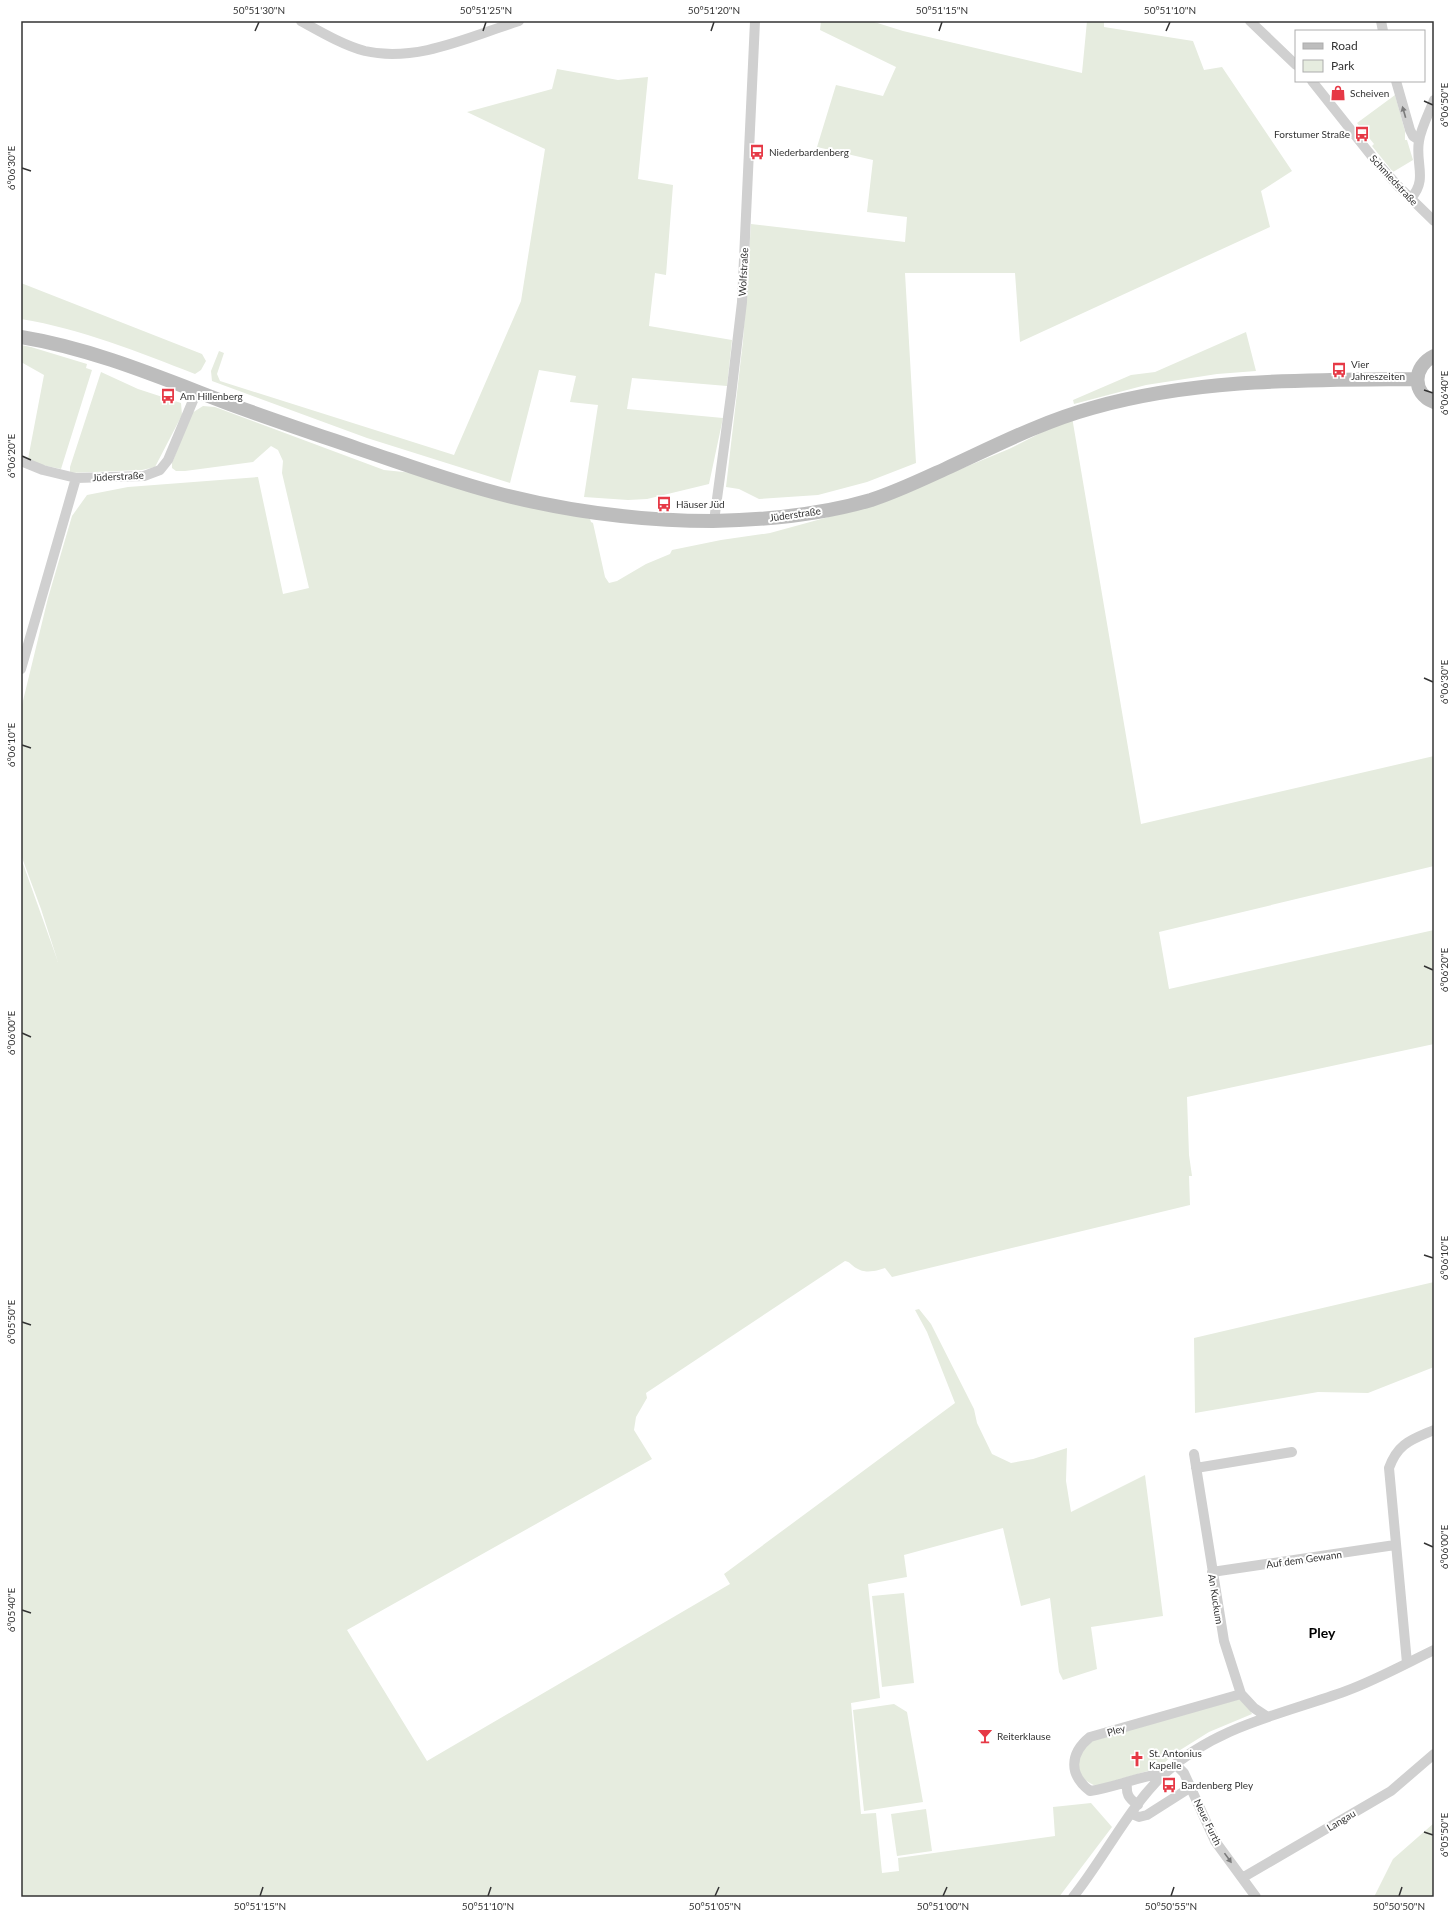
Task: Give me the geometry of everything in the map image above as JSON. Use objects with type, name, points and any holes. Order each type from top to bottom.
[{"type":"main road","name":"Jüderstraße","points":[[21,337],[94,355],[424,471],[502,494],[582,511],[653,518],[714,521],[799,515],[836,509],[874,499],[921,480],[1022,433],[1072,414],[1147,394],[1218,385],[1293,381],[1417,379]]},
{"type":"main road","points":[[1434,356],[1422,365],[1417,379],[1421,393],[1426,398],[1434,402]]},
{"type":"street","points":[[301,21],[348,44],[364,50],[384,54],[411,54],[440,48],[519,21]]},
{"type":"street","name":"Wolfstraße","points":[[714,521],[732,395],[742,302],[755,21]]},
{"type":"street","points":[[1250,21],[1295,64]]},
{"type":"street","name":"Schmiedstraße","points":[[1313,82],[1374,159],[1410,198],[1434,221]]},
{"type":"street","points":[[1396,82],[1410,130],[1413,136],[1419,140]]},
{"type":"street","points":[[1410,198],[1417,191],[1420,183],[1419,140],[1434,100]]},
{"type":"street","name":"Jüderstraße","points":[[21,461],[43,470],[76,478],[144,476],[160,470],[168,460],[197,391]]},
{"type":"street","points":[[21,669],[76,478]]},
{"type":"street","points":[[1407,1663],[1395,1545],[1390,1468],[1393,1458],[1403,1444],[1434,1430]]},
{"type":"street","points":[[1196,1468],[1292,1452]]},
{"type":"street","name":"An Kuckum","points":[[1194,1454],[1224,1641],[1241,1694],[1254,1708],[1266,1716]]},
{"type":"street","name":"Auf dem Gewann","points":[[1212,1572],[1395,1545]]},
{"type":"street","name":"Pley","points":[[1073,1897],[1138,1805],[1165,1773],[1192,1752],[1214,1739],[1266,1716],[1348,1690],[1434,1650]]},
{"type":"street","name":"Pley","points":[[1165,1773],[1152,1774],[1127,1783],[1090,1791],[1078,1779],[1074,1768],[1076,1754],[1082,1744],[1090,1737],[1241,1694]]},
{"type":"street","name":"Langau","points":[[1242,1878],[1391,1791],[1434,1754]]},
{"type":"street","name":"Neue Furth","points":[[1176,1764],[1184,1773],[1215,1841],[1256,1897]]},
{"type":"street","points":[[1127,1783],[1126,1793],[1131,1800],[1138,1805]]},
{"type":"street","points":[[1132,1814],[1139,1817],[1147,1815],[1191,1787]]},
{"type":"green space","points":[[821,21],[871,21],[903,31],[1082,73],[1087,21],[1104,21],[1104,27],[1193,41],[1204,70],[1222,67],[1292,171],[1261,191],[1270,227],[1020,342],[1015,273],[905,273],[916,463],[867,482],[818,495],[759,499],[739,489],[726,487],[743,341],[751,224],[905,242],[907,217],[867,212],[873,160],[817,147],[836,85],[883,96],[896,67],[820,30]]},
{"type":"green space","points":[[557,69],[618,80],[648,77],[638,179],[673,185],[666,275],[655,273],[649,326],[732,340],[727,386],[632,378],[627,409],[723,418],[709,484],[647,499],[628,500],[584,497],[598,405],[570,402],[576,376],[539,370],[510,483],[367,438],[212,381],[211,371],[219,351],[224,353],[217,374],[220,381],[454,455],[521,301],[545,149],[467,112],[552,89]]},
{"type":"green space","points":[[1395,95],[1405,131],[1405,140],[1407,140],[1413,160],[1393,172],[1372,146],[1374,144],[1357,123]]},
{"type":"green space","points":[[21,283],[202,354],[206,361],[201,370],[195,374],[88,335],[44,323],[21,319]]},
{"type":"green space","points":[[1246,332],[1256,371],[1217,374],[1146,385],[1074,404],[1073,400],[1131,375],[1155,372]]},
{"type":"green space","points":[[21,345],[87,364],[86,368],[92,370],[61,469],[42,465],[28,459],[44,375],[21,362]]},
{"type":"green space","points":[[101,372],[138,389],[181,403],[182,415],[155,467],[142,470],[70,473],[70,467]]},
{"type":"green space","points":[[203,406],[215,407],[384,470],[423,474],[590,519],[593,523],[605,577],[609,583],[617,581],[646,564],[670,554],[672,550],[721,540],[770,533],[876,504],[1009,449],[1072,417],[1141,824],[1434,756],[1434,866],[1159,932],[1169,989],[1434,930],[1434,1044],[1187,1097],[1189,1155],[1192,1176],[1189,1176],[1190,1205],[892,1277],[885,1268],[874,1271],[863,1271],[845,1261],[646,1393],[647,1398],[636,1417],[634,1430],[652,1459],[347,1630],[427,1761],[730,1584],[724,1574],[955,1403],[927,1332],[915,1310],[919,1309],[931,1324],[974,1409],[977,1423],[992,1454],[1011,1463],[1033,1459],[1067,1448],[1066,1481],[1071,1512],[1145,1475],[1163,1616],[1091,1627],[1097,1669],[1063,1680],[1059,1672],[1050,1598],[1021,1606],[1003,1528],[904,1555],[907,1577],[868,1584],[880,1698],[851,1703],[861,1814],[876,1813],[882,1873],[899,1871],[898,1858],[1055,1836],[1053,1807],[1091,1803],[1112,1827],[1059,1897],[21,1897],[21,858],[58,962],[41,909],[21,855],[21,709],[48,598],[72,516],[87,495],[128,487],[258,477],[283,594],[309,588],[282,473],[283,461],[278,450],[271,446],[253,462],[185,471],[176,471],[172,468],[172,463],[192,413]]},
{"type":"green space","points":[[1434,1282],[1434,1367],[1368,1393],[1318,1392],[1195,1413],[1194,1338]]},
{"type":"green space","points":[[904,1593],[914,1683],[882,1687],[872,1596]]},
{"type":"green space","points":[[1239,1699],[1249,1708],[1252,1714],[1209,1732],[1177,1752],[1158,1768],[1096,1786],[1082,1777],[1079,1771],[1077,1765],[1078,1759],[1087,1746],[1094,1740]]},
{"type":"green space","points":[[894,1704],[907,1712],[923,1802],[864,1811],[853,1710]]},
{"type":"green space","points":[[926,1809],[932,1851],[897,1856],[891,1814]]},
{"type":"green space","points":[[1434,1823],[1434,1897],[1374,1897],[1393,1859]]},
{"type":"place","name":"Scheiven","points":[[1338,93]]},
{"type":"place","name":"Forstumer Straße","points":[[1362,134]]},
{"type":"place","name":"Niederbardenberg","points":[[757,152]]},
{"type":"place","name":"Vier Jahreszeiten","points":[[1339,370]]},
{"type":"place","name":"Am Hillenberg","points":[[168,396]]},
{"type":"place","name":"Häuser Jüd","points":[[664,504]]},
{"type":"place","name":"Reiterklause","points":[[985,1736]]},
{"type":"place","name":"St. Antonius Kapelle","points":[[1137,1759]]},
{"type":"place","name":"Bardenberg Pley","points":[[1169,1785]]},
{"type":"district","name":"Pley","points":[[1322,1632]]}]
